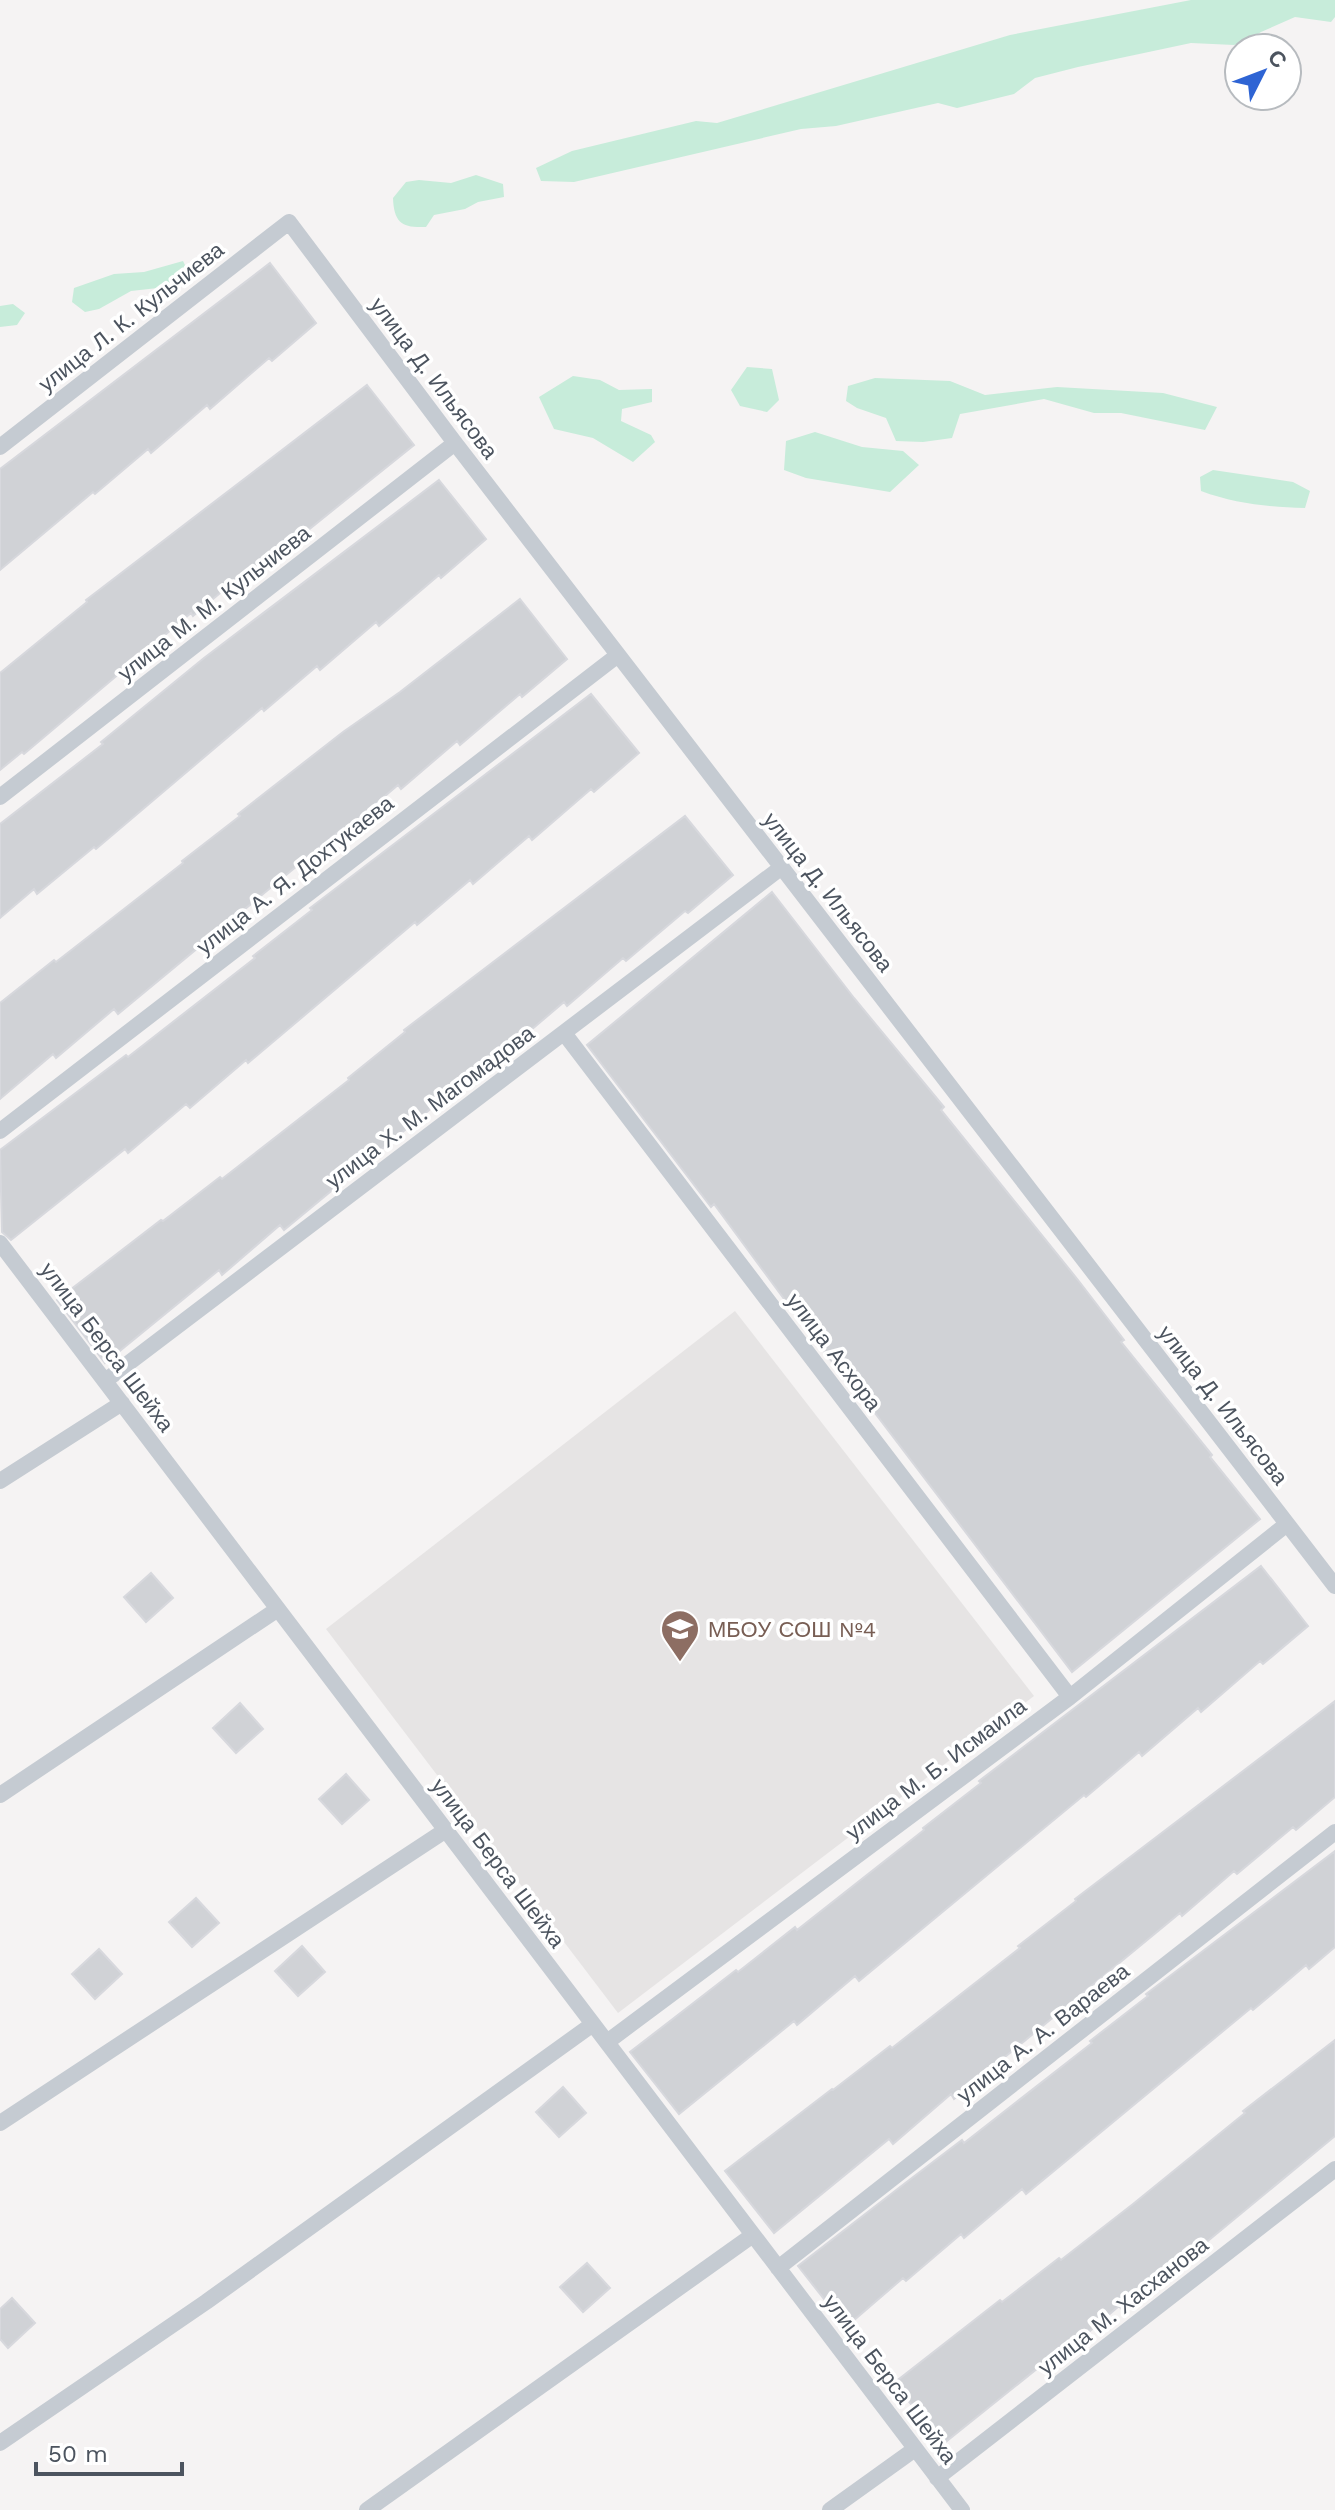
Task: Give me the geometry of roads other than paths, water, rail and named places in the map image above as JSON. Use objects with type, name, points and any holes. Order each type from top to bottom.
[{"type":"street","name":"улица Д. Ильясова","points":[[289,222],[455,443],[1335,1586]]},
{"type":"street","name":"улица Л. К. Кульчиева","points":[[0,447],[289,222]]},
{"type":"street","name":"улица М. М. Кульчиева","points":[[0,797],[455,443]]},
{"type":"street","name":"улица А. Я. Дохтукаева","points":[[0,1131],[618,655]]},
{"type":"street","name":"улица Х. М. Магомадова","points":[[105,1381],[782,867]]},
{"type":"street","name":"улица Асхора","points":[[564,1033],[1070,1697]]},
{"type":"street","name":"улица Берса Шейха","points":[[0,1243],[962,2510]]},
{"type":"street","points":[[0,1481],[122,1403]]},
{"type":"street","name":"улица М. Б. Исмаила","points":[[607,2042],[1070,1697],[1287,1524]]},
{"type":"street","points":[[0,1795],[278,1609]]},
{"type":"street","points":[[0,2123],[446,1830]]},
{"type":"street","name":"улица А. А. Вараева","points":[[778,2268],[1335,1832]]},
{"type":"street","points":[[0,2443],[206,2302],[593,2024]]},
{"type":"street","name":"улица М. Хасханова","points":[[937,2478],[1335,2169]]},
{"type":"street","points":[[367,2510],[753,2235]]},
{"type":"street","points":[[830,2510],[915,2449]]},
{"type":"place","name":"МБОУ СОШ №4","points":[[680,1663]]}]
